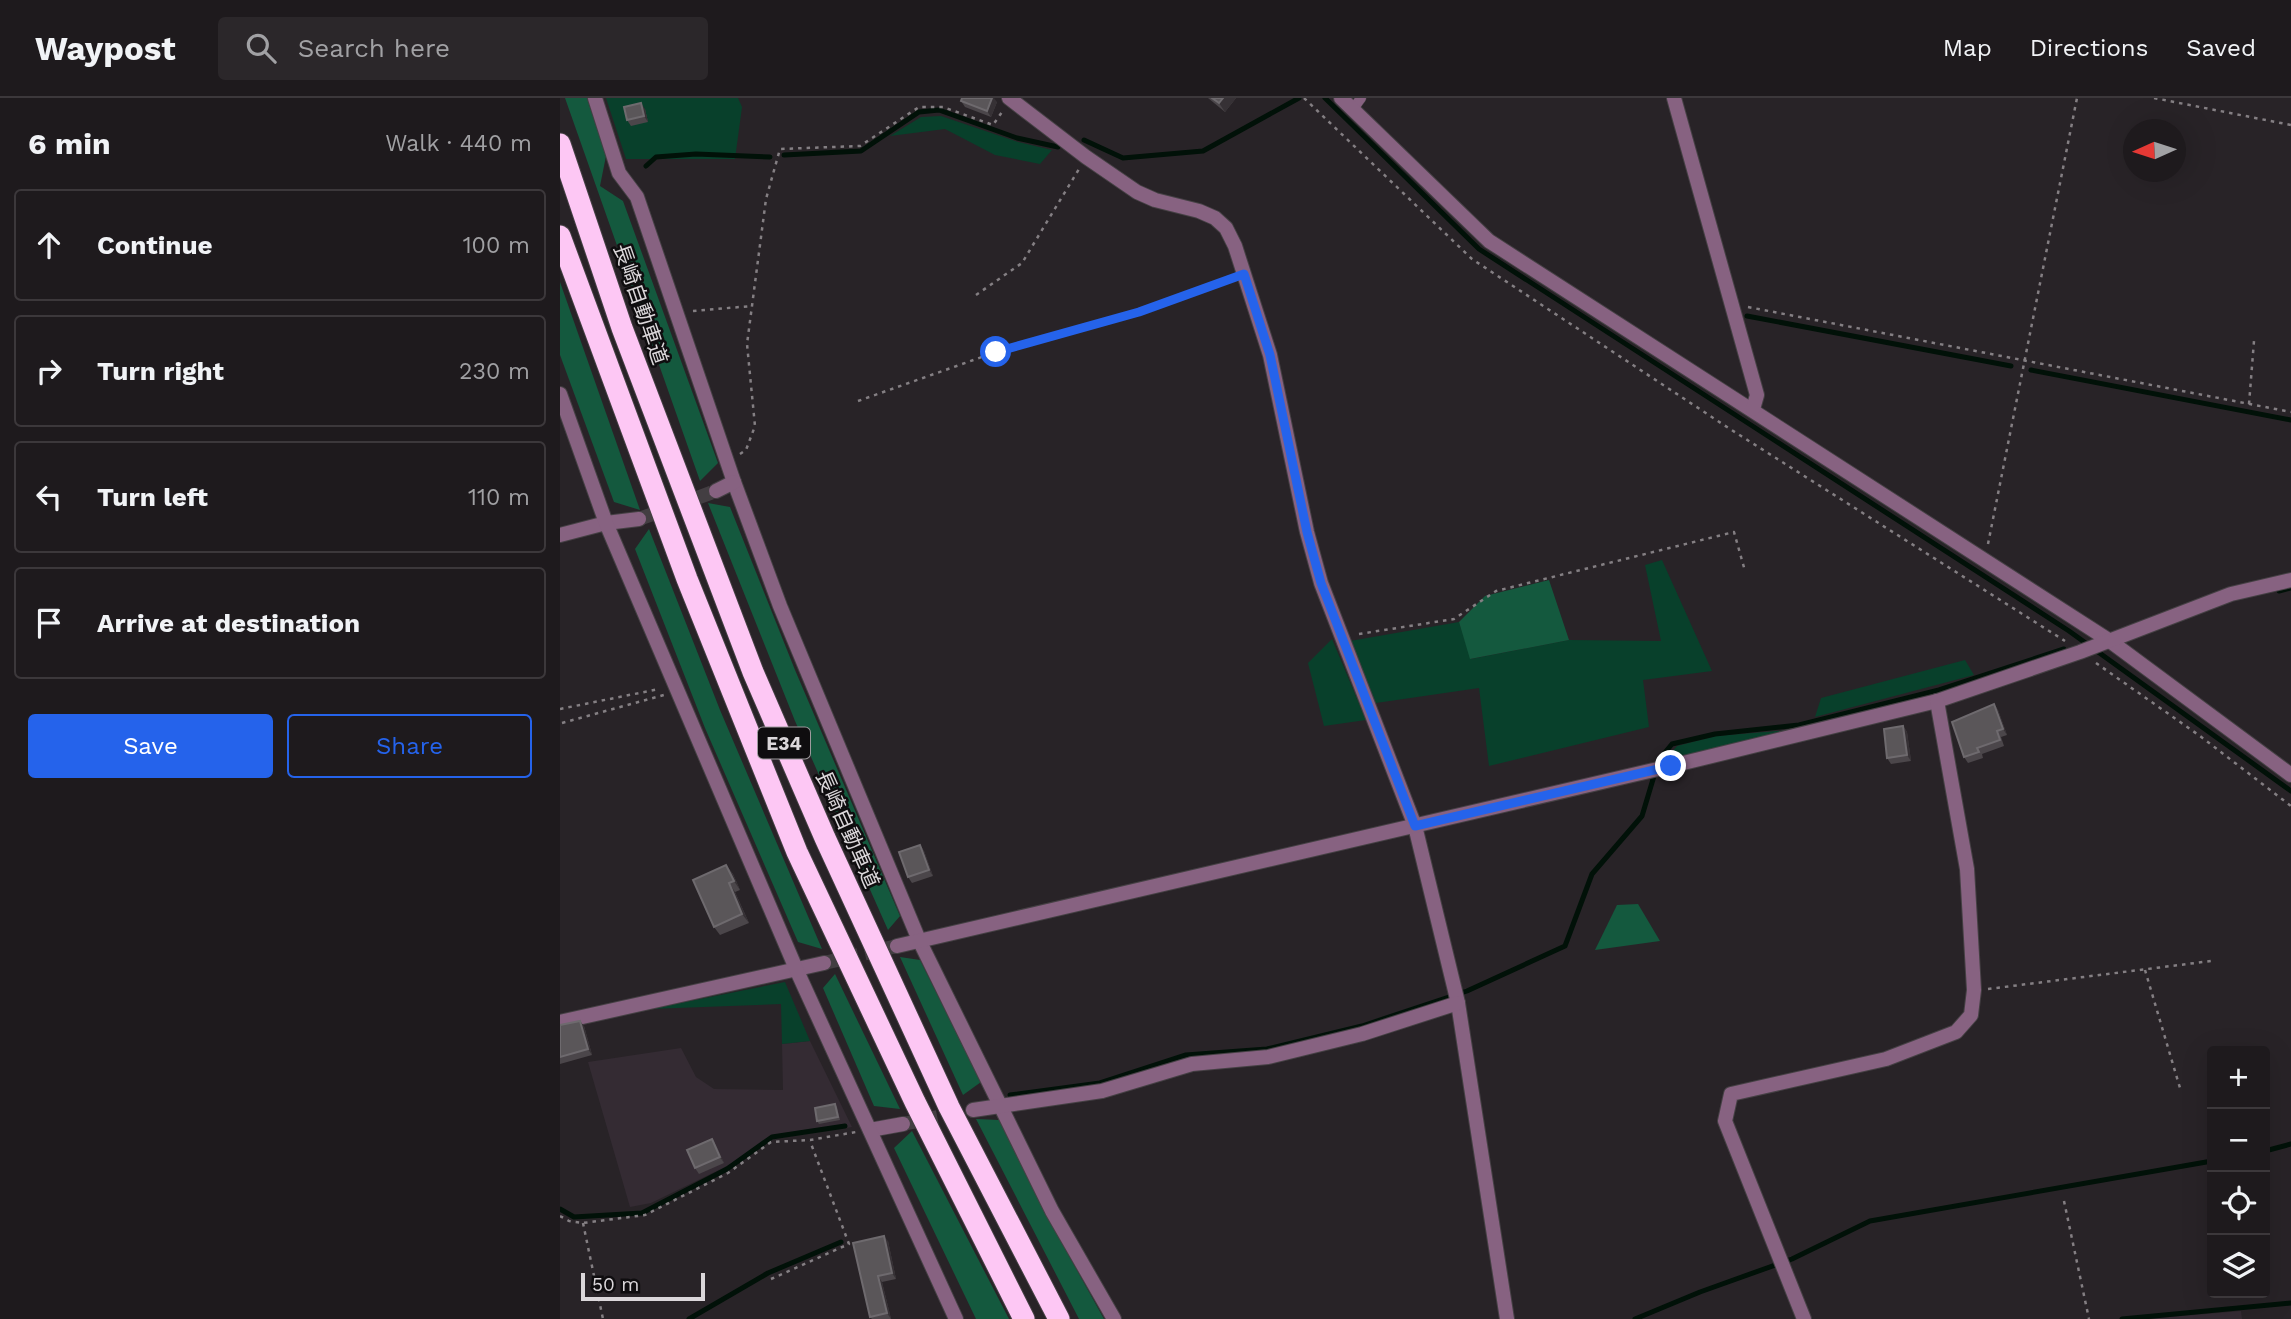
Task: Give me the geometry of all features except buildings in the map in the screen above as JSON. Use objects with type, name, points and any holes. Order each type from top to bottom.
[{"type":"highway","name":"長崎自動車道","points":[[560,144],[622,328],[753,672],[825,838],[944,1095],[1059,1319]]},
{"type":"highway","name":"E34","points":[[560,236],[687,579],[797,852],[915,1102],[1024,1319]]},
{"type":"street","points":[[595,98],[619,173],[636,197],[734,482],[780,606],[919,940],[1052,1211],[1114,1319]]},
{"type":"street","points":[[1010,98],[1136,192],[1155,200],[1199,211],[1215,218],[1226,228],[1270,355],[1307,532],[1321,583],[1415,826],[1458,1003],[1507,1319]]},
{"type":"street","points":[[1341,98],[1357,104],[1489,241],[2110,641],[2291,775]]},
{"type":"street","points":[[1674,98],[1757,396],[1753,409]]},
{"type":"street","points":[[560,394],[606,523],[797,971],[956,1319]]},
{"type":"street","points":[[716,491],[734,482]]},
{"type":"street","points":[[560,535],[606,523],[639,519]]},
{"type":"street","points":[[897,946],[1937,701],[2080,652],[2231,594],[2291,580]]},
{"type":"street","points":[[1804,1319],[1726,1121],[1731,1094],[1886,1059],[1956,1032],[1971,1016],[1974,990],[1967,869],[1937,701]]},
{"type":"street","points":[[560,1022],[824,963]]},
{"type":"street","points":[[973,1110],[1101,1091],[1192,1064],[1268,1057],[1362,1034],[1458,1003]]},
{"type":"street","points":[[870,1130],[903,1124]]},
{"type":"path","points":[[728,462],[746,450],[755,426],[747,344],[766,200],[780,149],[860,146],[919,107],[943,107],[993,125],[1010,98]]},
{"type":"path","points":[[1985,559],[2077,98]]},
{"type":"path","points":[[2154,98],[2291,125]]},
{"type":"path","points":[[1305,99],[1472,259],[1730,429],[2080,652],[2200,736],[2291,806]]},
{"type":"path","points":[[976,295],[1022,263],[1086,157]]},
{"type":"path","points":[[858,401],[996,352],[1139,312],[1244,274]]},
{"type":"path","points":[[1732,304],[2291,412]]},
{"type":"path","points":[[677,312],[752,306]]},
{"type":"path","points":[[2249,404],[2255,341]]},
{"type":"path","points":[[1341,636],[1454,619],[1496,591],[1734,531],[1745,571]]},
{"type":"path","points":[[560,709],[651,689],[676,688]]},
{"type":"path","points":[[562,723],[659,698],[676,688]]},
{"type":"path","points":[[1974,990],[2211,961]]},
{"type":"path","points":[[2144,970],[2180,1088]]},
{"type":"path","points":[[560,1216],[569,1222],[583,1223],[645,1215],[728,1174],[771,1142],[810,1140],[870,1130]]},
{"type":"path","points":[[771,1279],[849,1244],[810,1140]]},
{"type":"path","points":[[2064,1201],[2089,1319]]},
{"type":"path","points":[[583,1223],[603,1319]]},
{"type":"shaded area","points":[[810,1041],[852,1127],[774,1139],[727,1166],[651,1203],[630,1207],[588,1062],[681,1048],[696,1077],[714,1089],[783,1090],[782,1044]]},
{"type":"shaded area","points":[[2241,1311],[2242,1319],[2146,1319]]},
{"type":"green space","points":[[565,98],[587,98],[606,156],[600,186],[623,201],[718,463],[700,481]]},
{"type":"green space","points":[[606,98],[738,98],[742,107],[735,159],[626,159]]},
{"type":"green space","points":[[941,116],[1018,142],[1052,150],[1040,164],[995,155],[945,129],[890,136],[921,117]]},
{"type":"green space","points":[[560,282],[640,510],[614,502],[560,355]]},
{"type":"green space","points":[[708,503],[730,507],[795,670],[900,916],[888,930],[795,721]]},
{"type":"green space","points":[[649,529],[720,710],[822,949],[798,942],[705,728],[635,549]]},
{"type":"green space","points":[[1662,560],[1712,671],[1643,680],[1649,727],[1489,766],[1479,688],[1376,703],[1350,641],[1459,622],[1471,659],[1569,640],[1661,641],[1645,565]]},
{"type":"green space","points":[[1549,580],[1569,640],[1470,659],[1459,622],[1485,596]]},
{"type":"green space","points":[[1332,639],[1366,720],[1324,726],[1308,663]]},
{"type":"green space","points":[[1965,660],[1974,675],[1815,717],[1821,698]]},
{"type":"green space","points":[[1789,730],[1664,761],[1677,746],[1716,736]]},
{"type":"green space","points":[[1638,904],[1660,941],[1595,950],[1617,905]]},
{"type":"green space","points":[[900,957],[920,960],[981,1082],[963,1095]]},
{"type":"green space","points":[[835,974],[900,1109],[874,1106],[823,988]]},
{"type":"green space","points":[[785,982],[810,1041],[782,1044],[781,1004],[650,1009]]},
{"type":"green space","points":[[976,1119],[999,1120],[1104,1319],[1079,1319]]},
{"type":"green space","points":[[912,1131],[1009,1319],[976,1319],[894,1148]]},
{"type":"waterway","points":[[1084,140],[1123,158],[1203,151],[1299,98]]},
{"type":"waterway","points":[[1325,98],[1479,249],[2069,631],[2291,791]]},
{"type":"waterway","points":[[784,155],[861,151],[919,112],[939,110],[1017,138],[1058,147]]},
{"type":"waterway","points":[[646,166],[656,157],[696,154],[770,157]]},
{"type":"waterway","points":[[1747,316],[2011,366]]},
{"type":"waterway","points":[[2031,370],[2291,420]]},
{"type":"waterway","points":[[2279,591],[2291,588]]},
{"type":"waterway","points":[[1658,761],[1672,744],[1715,734],[1799,725],[1939,690],[2064,649]]},
{"type":"waterway","points":[[1010,1095],[1100,1083],[1186,1055],[1267,1049],[1362,1026],[1467,991],[1565,946],[1592,874],[1642,816],[1654,776]]},
{"type":"waterway","points":[[560,1209],[574,1217],[642,1213],[727,1169],[772,1137],[845,1126]]},
{"type":"waterway","points":[[2270,1150],[2291,1144]]},
{"type":"waterway","points":[[1635,1319],[1792,1259],[1870,1221],[2207,1162]]},
{"type":"waterway","points":[[689,1319],[768,1273],[841,1242]]},
{"type":"waterway","points":[[2122,1319],[2291,1303]]},
{"type":"tunnel","points":[[639,519],[716,491]]},
{"type":"tunnel","points":[[824,963],[897,946]]},
{"type":"tunnel","points":[[903,1124],[958,1113]]},
{"type":"route","points":[[996,352],[1139,312],[1244,274],[1270,355],[1307,532],[1321,583],[1415,826],[1671,766]]}]
